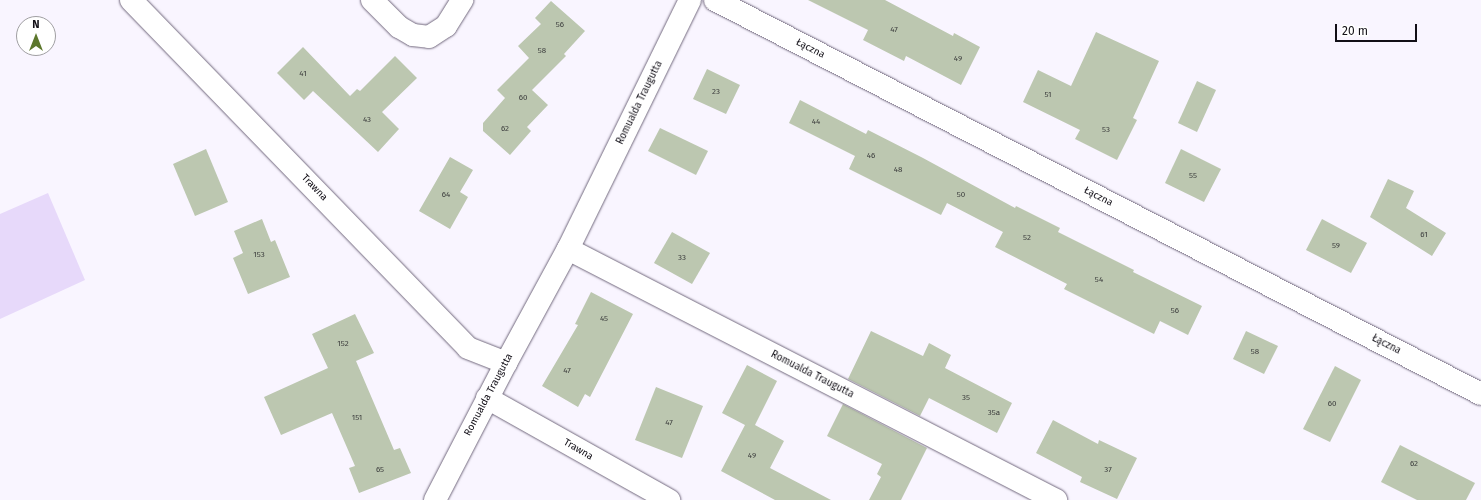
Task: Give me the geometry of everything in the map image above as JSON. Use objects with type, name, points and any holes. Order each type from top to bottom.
[{"type":"street","name":"Trawna","points":[[131,0],[468,348],[506,363]]},
{"type":"street","points":[[372,0],[399,27],[412,35],[429,37],[446,26],[462,0]]},
{"type":"street","name":"Romualda Traugutta","points":[[435,500],[487,398],[568,249],[690,0]]},
{"type":"street","name":"Łączna","points":[[715,0],[1481,394]]},
{"type":"street","name":"Romualda Traugutta","points":[[568,249],[1056,500]]},
{"type":"street","name":"Trawna","points":[[487,398],[669,500]]},
{"type":"shaded area","points":[[48,193],[85,280],[0,319],[0,214]]},
{"type":"building","points":[[808,0],[885,0],[953,36],[954,33],[980,47],[961,85],[906,56],[904,61],[863,40],[868,30]]},
{"type":"building","points":[[551,1],[585,31],[564,54],[566,56],[532,90],[548,105],[527,127],[531,131],[510,155],[483,131],[483,123],[505,98],[497,90],[529,58],[518,46],[541,24],[535,18]]},
{"type":"building","points":[[1096,32],[1159,61],[1133,118],[1137,120],[1117,160],[1075,139],[1080,130],[1023,102],[1038,70],[1071,86]]},
{"type":"building","points":[[303,47],[350,96],[357,89],[360,91],[395,56],[417,78],[382,112],[399,129],[378,152],[313,91],[304,100],[277,73]]},
{"type":"building","points":[[707,69],[740,85],[726,114],[693,99]]},
{"type":"building","points":[[1197,81],[1216,90],[1197,132],[1178,123]]},
{"type":"building","points":[[800,100],[866,134],[868,130],[1015,208],[1016,206],[1060,228],[1058,232],[1134,270],[1133,272],[1202,306],[1188,335],[1160,321],[1154,334],[1064,289],[1067,284],[995,247],[1003,232],[947,203],[941,215],[849,169],[855,156],[789,123]]},
{"type":"building","points":[[660,128],[708,151],[696,175],[648,151]]},
{"type":"building","points":[[206,149],[228,202],[195,216],[173,164]]},
{"type":"building","points":[[1181,149],[1221,169],[1204,202],[1165,183]]},
{"type":"building","points":[[450,157],[473,170],[460,192],[468,197],[450,229],[419,211]]},
{"type":"building","points":[[1388,179],[1414,191],[1406,208],[1446,233],[1432,256],[1370,217]]},
{"type":"building","points":[[262,219],[271,242],[275,240],[290,277],[248,294],[233,258],[243,253],[234,231]]},
{"type":"building","points":[[1322,219],[1367,243],[1351,273],[1306,250]]},
{"type":"building","points":[[672,232],[710,253],[692,284],[654,263]]},
{"type":"building","points":[[591,292],[633,314],[590,397],[585,394],[578,407],[542,386],[578,325],[575,324]]},
{"type":"building","points":[[355,314],[374,353],[356,361],[394,450],[400,448],[411,473],[359,493],[349,468],[355,466],[332,413],[281,435],[264,397],[328,368],[312,334]]},
{"type":"building","points":[[871,331],[923,356],[929,343],[951,355],[945,368],[1012,403],[997,433],[929,398],[920,416],[848,379]]},
{"type":"building","points":[[1246,331],[1278,346],[1264,374],[1233,359]]},
{"type":"building","points":[[747,365],[777,381],[755,425],[784,441],[770,468],[831,500],[775,500],[721,471],[745,425],[722,413]]},
{"type":"building","points":[[1335,366],[1361,380],[1330,442],[1303,429]]},
{"type":"building","points":[[656,387],[703,406],[682,458],[635,440]]},
{"type":"building","points":[[843,404],[927,448],[901,500],[869,500],[881,477],[877,474],[882,464],[827,436]]},
{"type":"building","points":[[1053,420],[1098,444],[1099,440],[1137,458],[1117,499],[1080,482],[1082,477],[1036,453]]},
{"type":"building","points":[[1400,445],[1475,483],[1466,500],[1417,500],[1381,482]]}]
